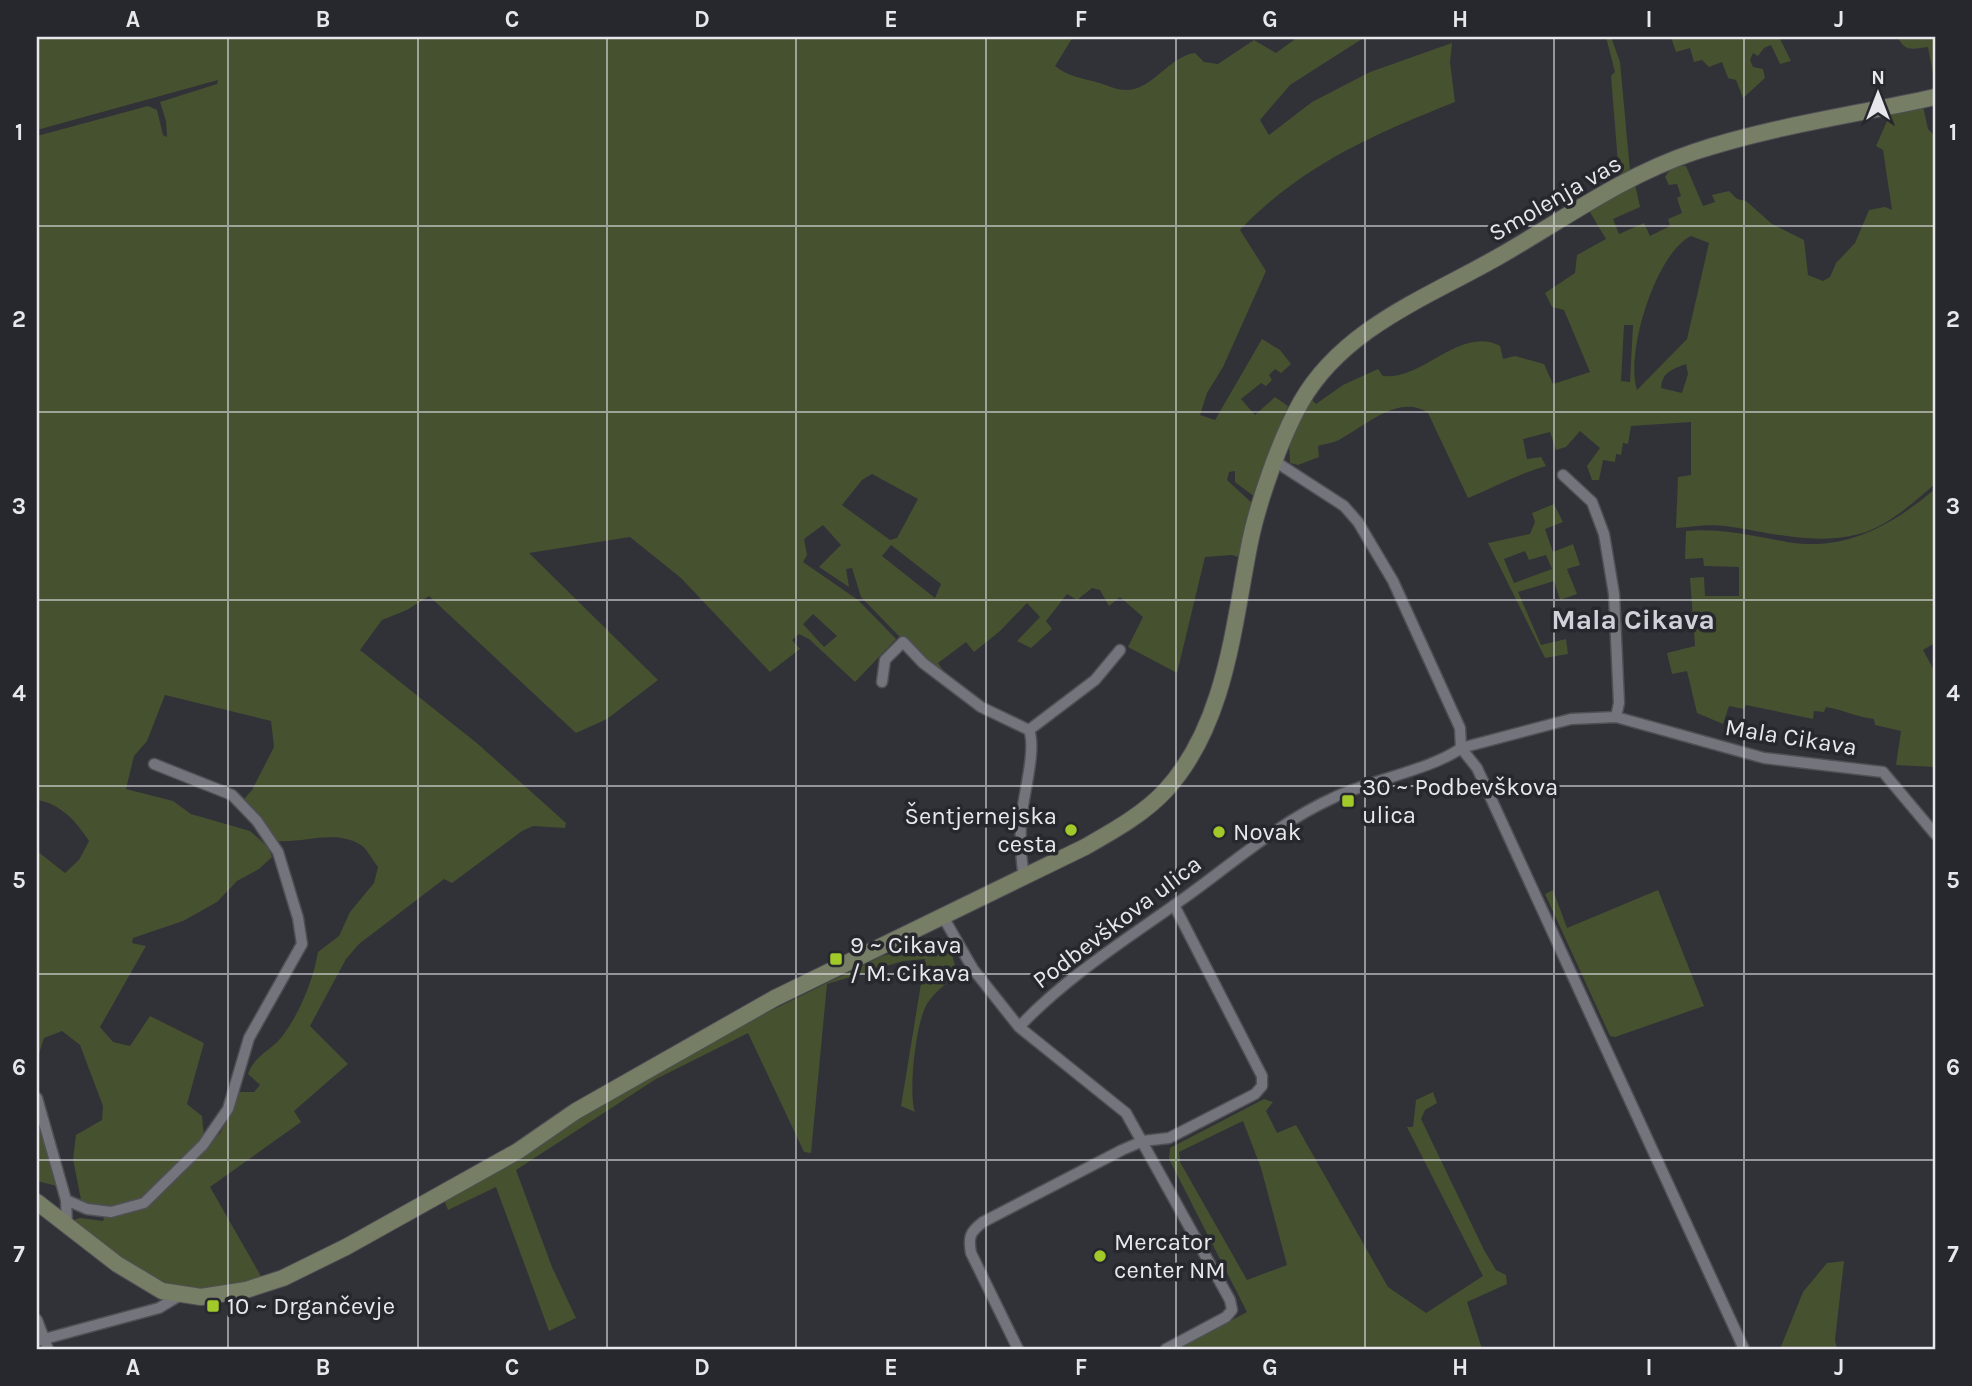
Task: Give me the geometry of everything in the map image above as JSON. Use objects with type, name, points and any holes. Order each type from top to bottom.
[{"type":"main road","name":"Smolenja vas","points":[[1276,462],[1301,403],[1319,374],[1345,349],[1389,317],[1500,256],[1604,191],[1666,163],[1719,144],[1935,97]]},
{"type":"main road","points":[[37,1202],[136,1276],[162,1291],[179,1296],[233,1293],[283,1278],[346,1247],[518,1151],[576,1111],[731,1022],[855,956],[1085,847],[1132,818],[1165,791],[1188,758],[1216,698],[1226,666],[1249,545],[1276,462]]},
{"type":"street","points":[[1276,462],[1344,506],[1364,531],[1393,581],[1460,728],[1461,747],[1477,768],[1744,1349]]},
{"type":"street","points":[[1563,475],[1592,502],[1611,565],[1619,703],[1616,718]]},
{"type":"street","points":[[882,682],[885,660],[902,642],[923,663],[981,707],[1029,730]]},
{"type":"street","points":[[1029,730],[1095,680],[1121,650]]},
{"type":"street","name":"Mala Cikava","points":[[1461,747],[1571,719],[1616,718],[1764,758],[1883,772],[1935,834]]},
{"type":"street","points":[[1024,878],[1021,822],[1031,744],[1029,730]]},
{"type":"street","name":"Podbevškova ulica","points":[[1020,1027],[1055,992],[1304,813],[1352,790],[1446,757],[1461,747]]},
{"type":"street","points":[[66,1200],[87,1209],[111,1212],[144,1203],[204,1145],[228,1109],[249,1038],[302,944],[298,918],[278,852],[257,821],[232,795],[154,764]]},
{"type":"street","points":[[1018,1349],[971,1253],[968,1239],[972,1231],[995,1216],[1143,1141],[1169,1138],[1255,1094],[1262,1086],[1262,1076],[1174,905]]},
{"type":"street","points":[[942,915],[973,970],[1020,1027],[1126,1113],[1230,1300],[1232,1310],[1166,1349]]},
{"type":"street","points":[[37,1098],[66,1200],[66,1226]]},
{"type":"street","points":[[37,1320],[42,1343],[159,1308],[179,1296]]},
{"type":"green space","points":[[37,37],[1073,37],[1055,66],[1074,76],[1124,90],[1142,86],[1186,55],[1195,53],[1204,62],[1218,64],[1254,40],[1276,53],[1298,37],[1365,37],[1290,85],[1260,120],[1269,135],[1312,102],[1370,72],[1452,43],[1450,62],[1455,102],[1367,140],[1313,170],[1263,207],[1240,230],[1266,271],[1223,367],[1207,393],[1200,415],[1215,420],[1262,339],[1280,350],[1291,364],[1281,373],[1275,369],[1269,375],[1272,380],[1266,386],[1261,383],[1241,399],[1255,415],[1275,397],[1288,406],[1255,497],[1235,482],[1235,471],[1229,472],[1227,480],[1253,504],[1241,558],[1232,555],[1205,557],[1177,673],[1128,647],[1143,617],[1120,597],[1109,606],[1100,590],[1092,588],[1077,600],[1067,594],[1046,621],[1052,629],[1031,648],[1017,641],[1040,617],[1027,603],[1000,631],[974,652],[966,642],[938,663],[953,684],[926,664],[861,597],[852,568],[846,569],[849,587],[819,567],[841,545],[823,525],[804,539],[807,555],[803,562],[858,600],[896,639],[855,682],[809,639],[799,634],[792,640],[800,649],[770,672],[681,578],[630,537],[529,553],[658,680],[607,719],[576,733],[429,596],[407,610],[382,620],[360,650],[478,744],[566,823],[565,828],[533,826],[522,831],[452,883],[444,879],[359,944],[346,959],[310,1026],[348,1064],[294,1111],[301,1122],[210,1187],[262,1278],[230,1286],[203,1288],[179,1286],[140,1270],[74,1220],[80,1218],[103,1221],[106,1211],[82,1205],[73,1159],[76,1135],[102,1120],[103,1106],[80,1045],[62,1031],[44,1038],[37,1060],[37,851],[65,873],[79,860],[89,841],[61,809],[37,800],[37,136],[148,106],[157,110],[163,135],[167,137],[166,121],[160,102],[217,84],[218,80],[37,130]],"holes":[[[872,474],[918,499],[897,538],[890,540],[842,505],[862,480]],[[891,545],[941,584],[935,598],[882,556]],[[813,614],[837,636],[824,647],[803,624]],[[165,695],[271,721],[274,747],[252,790],[243,800],[278,841],[331,837],[351,840],[361,845],[378,867],[374,883],[350,912],[339,936],[318,952],[306,995],[290,1025],[280,1039],[251,1067],[248,1074],[260,1085],[254,1092],[239,1092],[221,1132],[205,1149],[202,1116],[187,1104],[204,1043],[150,1016],[130,1046],[113,1042],[100,1027],[146,946],[132,943],[133,938],[183,921],[217,902],[237,881],[259,869],[272,857],[268,847],[250,831],[191,814],[173,801],[126,789],[134,756],[147,741]]]},
{"type":"green space","points":[[1606,37],[1611,37],[1620,62],[1630,171],[1619,176],[1611,76],[1615,72]]},
{"type":"green space","points":[[1671,37],[1779,37],[1791,61],[1780,64],[1771,45],[1764,48],[1758,56],[1753,53],[1750,60],[1753,67],[1763,69],[1765,78],[1743,98],[1736,80],[1728,78],[1722,62],[1709,67],[1702,60],[1694,62],[1690,48],[1676,52]]},
{"type":"green space","points":[[1898,37],[1935,37],[1935,85],[1928,47],[1906,47]]},
{"type":"green space","points":[[1923,106],[1928,129],[1935,136],[1935,484],[1880,526],[1859,534],[1825,539],[1791,537],[1719,525],[1676,528],[1678,477],[1691,475],[1691,422],[1631,426],[1628,444],[1623,443],[1621,455],[1616,454],[1615,462],[1603,460],[1599,480],[1592,480],[1587,466],[1600,448],[1580,431],[1566,447],[1556,450],[1550,432],[1523,439],[1527,459],[1541,457],[1546,466],[1468,498],[1428,413],[1417,408],[1405,407],[1382,414],[1339,440],[1318,446],[1319,457],[1298,465],[1290,463],[1289,444],[1310,398],[1316,404],[1343,385],[1378,369],[1383,376],[1398,375],[1456,348],[1485,341],[1500,346],[1503,359],[1515,356],[1544,364],[1553,384],[1590,372],[1564,310],[1552,307],[1545,293],[1575,273],[1577,255],[1606,239],[1588,209],[1635,184],[1640,207],[1613,219],[1619,234],[1644,223],[1650,236],[1670,226],[1668,219],[1682,213],[1677,198],[1681,196],[1677,184],[1669,185],[1665,177],[1676,167],[1686,166],[1703,206],[1715,202],[1712,195],[1729,191],[1737,199],[1746,201],[1772,224],[1804,240],[1808,275],[1823,281],[1830,277],[1836,263],[1855,243],[1869,210],[1885,207],[1892,210],[1883,150],[1876,146],[1891,112]],"holes":[[[1691,236],[1709,243],[1687,339],[1637,390],[1634,374],[1635,353],[1646,306],[1666,263],[1678,246]],[[1624,325],[1633,325],[1630,382],[1621,381]],[[1686,364],[1688,374],[1682,393],[1661,388],[1664,378]]]},
{"type":"green space","points":[[1935,489],[1935,643],[1923,650],[1935,672],[1935,767],[1896,765],[1901,731],[1875,725],[1874,719],[1832,708],[1826,707],[1824,712],[1814,711],[1813,719],[1746,705],[1744,709],[1729,706],[1723,724],[1697,713],[1687,671],[1672,674],[1667,653],[1695,646],[1690,578],[1704,577],[1705,596],[1739,596],[1739,567],[1704,566],[1703,558],[1685,559],[1686,531],[1724,532],[1809,544],[1829,543],[1867,533],[1885,524]]},
{"type":"green space","points":[[1554,504],[1563,522],[1545,529],[1553,552],[1573,544],[1580,565],[1567,569],[1577,594],[1560,600],[1554,581],[1518,592],[1541,645],[1566,639],[1568,654],[1545,658],[1488,543],[1530,534],[1535,522],[1532,513]],"holes":[[[1525,551],[1529,560],[1546,555],[1552,569],[1514,583],[1504,559]]]},
{"type":"green space","points":[[1553,890],[1567,928],[1658,890],[1704,1006],[1615,1037],[1610,1036],[1545,894]]},
{"type":"green space","points":[[926,945],[939,947],[952,954],[957,973],[933,996],[923,1013],[913,1074],[915,1112],[901,1106],[925,959],[903,961],[827,984],[811,1153],[804,1152],[748,1033],[656,1079],[516,1170],[552,1267],[576,1318],[549,1331],[496,1187],[448,1210],[444,1200],[519,1158],[634,1083],[711,1040],[882,956]]},
{"type":"green space","points":[[1433,1092],[1437,1103],[1425,1110],[1421,1119],[1484,1250],[1496,1270],[1506,1275],[1507,1284],[1467,1302],[1482,1349],[1177,1349],[1247,1312],[1169,1159],[1170,1148],[1264,1099],[1273,1102],[1266,1111],[1277,1133],[1296,1125],[1388,1287],[1426,1313],[1483,1276],[1407,1127],[1413,1127],[1416,1100]],"holes":[[[1243,1121],[1261,1168],[1287,1265],[1247,1280],[1180,1162],[1179,1152]]]},
{"type":"green space","points":[[37,1106],[57,1186],[37,1181]]},
{"type":"green space","points":[[1844,1261],[1835,1340],[1837,1349],[1780,1349],[1803,1292],[1827,1263]]},
{"type":"place","name":"30 ~ Podbevškova ulica","points":[[1348,801]]},
{"type":"place","name":"Šentjernejska cesta","points":[[1071,830]]},
{"type":"place","name":"Novak","points":[[1219,832]]},
{"type":"place","name":"9 ~ Cikava / M. Cikava","points":[[836,959]]},
{"type":"place","name":"Mercator center NM","points":[[1100,1256]]},
{"type":"place","name":"10 ~ Drgančevje","points":[[213,1306]]},
{"type":"district","name":"Mala Cikava","points":[[1633,619]]}]
